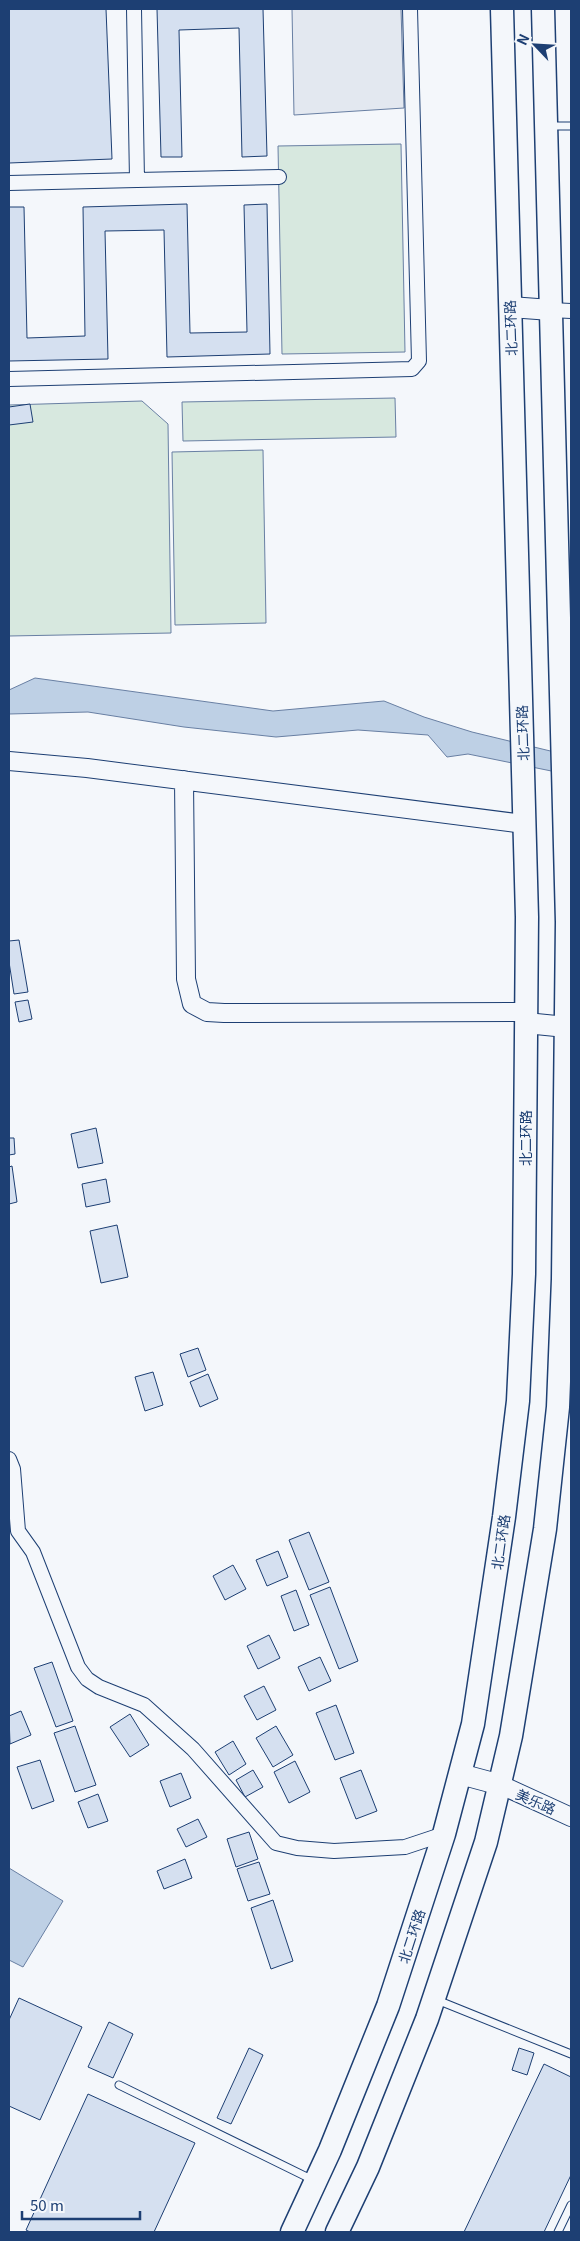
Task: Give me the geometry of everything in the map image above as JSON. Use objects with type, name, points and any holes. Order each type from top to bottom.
[{"type":"main road","name":"北二环路","points":[[292,2232],[316,2181],[388,2006],[444,1834],[473,1724],[504,1517],[518,1401],[524,1274],[527,918],[502,9]]},
{"type":"main road","points":[[337,2232],[368,2167],[434,1998],[486,1842],[501,1785],[511,1736],[545,1529],[558,1407],[569,1027],[563,777],[561,311],[546,126],[543,9]]},
{"type":"main road","points":[[510,306],[561,311]]},
{"type":"main road","points":[[526,1017],[569,1027]]},
{"type":"main road","points":[[460,1774],[501,1785]]},
{"type":"street","points":[[134,9],[137,180]]},
{"type":"street","points":[[9,379],[412,369],[419,360],[410,9]]},
{"type":"street","points":[[9,183],[279,178]]},
{"type":"street","points":[[9,761],[184,780],[524,824]]},
{"type":"street","points":[[184,780],[186,979],[192,1004],[207,1012],[224,1013],[526,1017]]},
{"type":"street","points":[[9,1459],[14,1469],[18,1531],[34,1552],[78,1667],[87,1679],[99,1687],[144,1705],[193,1750],[276,1843],[297,1848],[334,1851],[405,1847],[444,1834]]},
{"type":"street","name":"美乐路","points":[[501,1785],[571,1817]]},
{"type":"lane","points":[[546,126],[571,126]]},
{"type":"lane","points":[[434,1998],[571,2054]]},
{"type":"lane","points":[[119,2085],[316,2181]]},
{"type":"lane","points":[[558,2232],[571,2206]]},
{"type":"shaded area","points":[[292,9],[401,9],[404,108],[294,115]]},
{"type":"shaded area","points":[[401,144],[405,352],[282,354],[278,146]]},
{"type":"shaded area","points":[[395,398],[396,437],[183,441],[182,402]]},
{"type":"shaded area","points":[[142,401],[168,424],[171,633],[9,636],[9,405]]},
{"type":"shaded area","points":[[263,450],[266,623],[175,625],[172,452]]},
{"type":"water","points":[[35,678],[273,711],[384,701],[424,717],[472,732],[571,756],[571,775],[468,754],[447,757],[428,735],[358,730],[276,737],[184,727],[88,712],[9,714],[9,690]]},
{"type":"water","points":[[9,1868],[63,1901],[23,1967],[9,1960]]},
{"type":"building","points":[[9,9],[106,9],[112,159],[9,163]]},
{"type":"building","points":[[157,9],[263,9],[267,156],[242,157],[239,28],[179,30],[182,157],[161,157]]},
{"type":"building","points":[[187,204],[190,333],[247,332],[244,205],[267,204],[270,354],[167,357],[164,230],[105,231],[108,359],[9,361],[9,207],[24,207],[27,338],[85,336],[83,207]]},
{"type":"building","points":[[30,404],[33,422],[9,425],[9,407]]},
{"type":"building","points":[[19,940],[28,992],[14,994],[9,962],[9,941]]},
{"type":"building","points":[[28,1000],[32,1019],[19,1022],[15,1002]]},
{"type":"building","points":[[96,1128],[103,1163],[78,1168],[71,1134]]},
{"type":"building","points":[[9,1138],[14,1138],[15,1154],[9,1155]]},
{"type":"building","points":[[12,1166],[17,1202],[9,1204],[9,1167]]},
{"type":"building","points":[[106,1179],[110,1202],[86,1207],[82,1184]]},
{"type":"building","points":[[117,1225],[128,1277],[101,1283],[90,1231]]},
{"type":"building","points":[[198,1348],[206,1370],[188,1377],[180,1354]]},
{"type":"building","points":[[153,1372],[163,1405],[145,1411],[135,1377]]},
{"type":"building","points":[[208,1374],[218,1399],[200,1407],[190,1382]]},
{"type":"building","points":[[309,1532],[329,1582],[309,1590],[289,1540]]},
{"type":"building","points":[[278,1551],[288,1577],[267,1586],[256,1560]]},
{"type":"building","points":[[233,1565],[246,1589],[225,1600],[213,1576]]},
{"type":"building","points":[[330,1587],[358,1661],[339,1669],[310,1595]]},
{"type":"building","points":[[296,1590],[309,1625],[294,1631],[281,1596]]},
{"type":"building","points":[[269,1635],[280,1658],[258,1669],[247,1646]]},
{"type":"building","points":[[320,1657],[331,1681],[309,1691],[298,1667]]},
{"type":"building","points":[[52,1662],[73,1721],[56,1727],[34,1668]]},
{"type":"building","points":[[264,1686],[276,1710],[257,1720],[244,1696]]},
{"type":"building","points":[[336,1705],[354,1753],[335,1760],[316,1713]]},
{"type":"building","points":[[21,1711],[31,1735],[10,1744],[9,1716]]},
{"type":"building","points":[[130,1714],[149,1745],[130,1757],[110,1727]]},
{"type":"building","points":[[75,1726],[96,1785],[75,1792],[54,1733]]},
{"type":"building","points":[[276,1726],[293,1755],[273,1767],[256,1738]]},
{"type":"building","points":[[233,1741],[246,1764],[229,1775],[215,1752]]},
{"type":"building","points":[[40,1760],[54,1801],[32,1809],[17,1767]]},
{"type":"building","points":[[295,1761],[310,1792],[289,1803],[274,1772]]},
{"type":"building","points":[[253,1770],[263,1787],[245,1797],[236,1780]]},
{"type":"building","points":[[361,1770],[377,1811],[356,1819],[340,1778]]},
{"type":"building","points":[[181,1773],[191,1798],[170,1807],[160,1781]]},
{"type":"building","points":[[98,1794],[108,1821],[88,1828],[78,1802]]},
{"type":"building","points":[[198,1819],[207,1837],[186,1847],[177,1829]]},
{"type":"building","points":[[249,1832],[258,1859],[236,1867],[227,1839]]},
{"type":"building","points":[[185,1859],[192,1878],[164,1889],[157,1871]]},
{"type":"building","points":[[259,1862],[270,1894],[248,1901],[237,1869]]},
{"type":"building","points":[[273,1900],[293,1961],[271,1969],[251,1908]]},
{"type":"building","points":[[19,1998],[82,2027],[40,2120],[9,2106],[9,2020]]},
{"type":"building","points":[[109,2022],[133,2034],[113,2078],[88,2067]]},
{"type":"building","points":[[249,2048],[263,2055],[231,2124],[217,2118]]},
{"type":"building","points":[[519,2048],[534,2053],[527,2075],[512,2070]]},
{"type":"building","points":[[544,2064],[571,2077],[571,2175],[544,2232],[464,2232]]},
{"type":"building","points":[[88,2094],[195,2143],[154,2232],[30,2232],[26,2230]]}]
